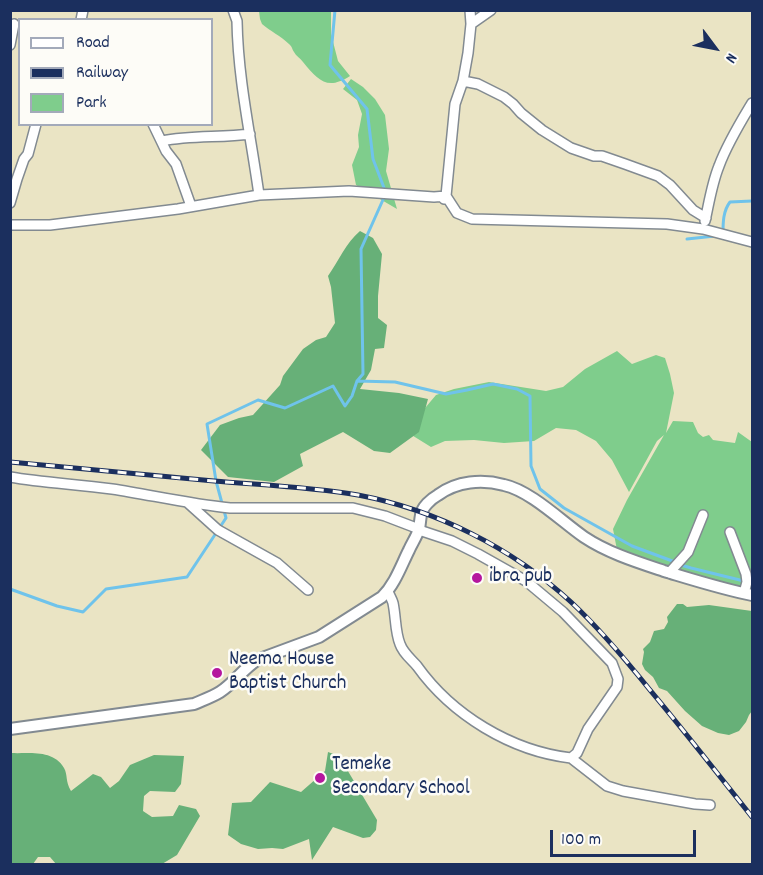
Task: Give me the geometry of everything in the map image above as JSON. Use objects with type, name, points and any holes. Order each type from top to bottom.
[{"type":"street","points":[[233,10],[237,21],[242,89],[259,195]]},
{"type":"street","points":[[445,199],[455,104],[463,81],[468,53],[470,10]]},
{"type":"street","points":[[471,24],[491,10]]},
{"type":"street","points":[[10,45],[14,24]]},
{"type":"street","points":[[463,81],[478,84],[504,97],[542,130],[571,148],[594,156],[602,156],[658,176],[670,185],[693,210],[706,218]]},
{"type":"street","points":[[703,229],[718,166],[753,103]]},
{"type":"street","points":[[10,203],[35,126]]},
{"type":"street","points":[[154,126],[166,151],[176,164],[191,206]]},
{"type":"street","points":[[162,141],[189,137],[250,134]]},
{"type":"street","points":[[10,225],[50,225],[259,195],[348,191],[445,199],[457,213],[472,219],[667,224],[703,229],[753,242]]},
{"type":"street","points":[[10,477],[110,488],[230,508],[353,508],[385,516],[452,541],[478,554],[526,581],[563,612],[612,663],[618,679],[617,687],[588,729],[577,753],[571,758]]},
{"type":"street","points":[[10,729],[194,704],[220,692],[256,660],[320,637],[388,591],[419,529],[421,512],[438,495],[451,487],[479,481],[506,485],[532,498],[601,546],[646,566],[689,580],[748,594],[746,574],[730,532]]},
{"type":"street","points":[[187,501],[218,530],[276,563],[308,590]]},
{"type":"street","points":[[669,573],[688,552],[704,515]]},
{"type":"street","points":[[388,591],[393,602],[400,645],[423,676],[441,695],[492,733],[538,751],[571,758],[607,786],[623,791],[710,805]]},
{"type":"green space","points":[[259,11],[331,11],[331,34],[338,61],[350,76],[335,83],[318,78],[283,38],[262,24]]},
{"type":"green space","points":[[351,79],[375,99],[385,115],[389,149],[386,171],[397,209],[356,185],[352,165],[359,147],[358,135],[362,114],[357,100],[343,89]]},
{"type":"green space","points":[[360,231],[373,238],[382,254],[378,318],[387,325],[384,348],[375,349],[371,370],[360,389],[428,399],[419,432],[390,453],[374,451],[343,432],[300,454],[303,466],[274,482],[228,477],[201,450],[220,425],[253,415],[280,385],[283,376],[303,349],[316,340],[326,337],[335,323],[328,276],[347,246]]},
{"type":"green space","points":[[617,351],[632,364],[656,355],[665,358],[674,393],[666,433],[673,421],[693,422],[698,433],[703,437],[709,435],[713,440],[735,443],[738,432],[752,442],[752,589],[718,582],[617,550],[613,529],[664,435],[657,441],[629,492],[612,460],[596,441],[576,430],[556,428],[534,441],[504,443],[474,440],[445,441],[431,447],[410,434],[415,420],[436,395],[489,382],[546,391],[563,387],[585,369]]},
{"type":"green space","points":[[677,604],[687,607],[709,605],[752,611],[752,711],[739,731],[729,735],[702,726],[667,691],[659,688],[642,664],[643,649],[650,642],[654,631],[664,629],[668,622],[667,617]]},
{"type":"green space","points":[[328,752],[339,756],[377,820],[376,830],[370,837],[363,838],[333,827],[312,860],[309,839],[283,849],[258,849],[241,844],[228,835],[232,803],[251,802],[270,782],[301,792],[325,771]]},
{"type":"green space","points":[[11,753],[40,754],[53,758],[64,768],[71,791],[93,774],[101,777],[110,788],[119,781],[130,765],[154,755],[184,756],[181,784],[175,792],[150,791],[144,796],[143,811],[152,817],[173,816],[179,805],[196,809],[200,816],[177,855],[162,864],[56,864],[50,857],[38,857],[33,864],[11,864]]},
{"type":"waterway","points":[[10,589],[57,606],[83,612],[106,589],[187,577],[226,518],[216,481],[207,424],[258,400],[285,408],[333,386],[345,406],[352,396],[357,381],[363,374],[361,249],[386,193],[373,159],[367,109],[330,65],[335,10]]},
{"type":"waterway","points":[[723,233],[723,221],[730,202],[752,201]]},
{"type":"waterway","points":[[687,239],[715,236]]},
{"type":"waterway","points":[[357,381],[395,382],[446,394],[493,384],[517,389],[530,396],[531,466],[540,489],[564,508],[632,546],[675,562]]},
{"type":"waterway","points":[[681,565],[752,583]]},
{"type":"railway","points":[[10,462],[340,492],[416,510],[445,521],[499,548],[548,583],[582,612],[631,667],[752,817]]},
{"type":"place","name":"ibra pub","points":[[477,578]]},
{"type":"place","name":"Neema House Baptist Church","points":[[217,673]]},
{"type":"place","name":"Temeke Secondary School","points":[[320,778]]}]
